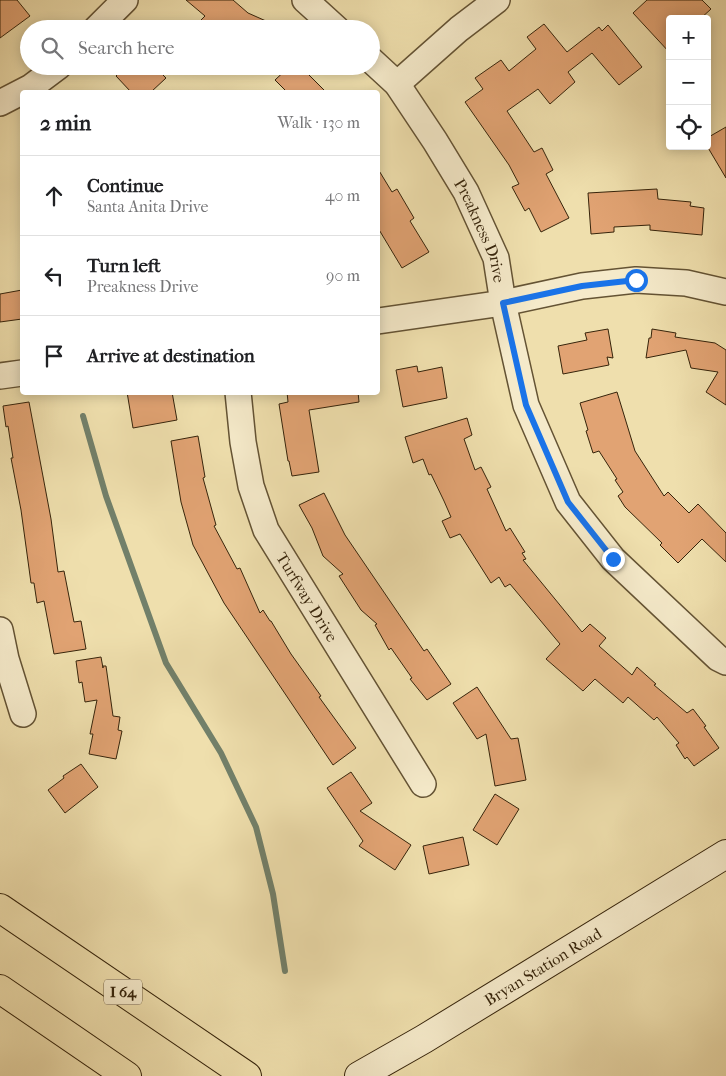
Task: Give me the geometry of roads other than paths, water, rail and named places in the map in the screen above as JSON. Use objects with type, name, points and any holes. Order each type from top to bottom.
[{"type":"highway","name":"I 64","points":[[0,908],[247,1076]]},
{"type":"highway","points":[[0,989],[127,1076]]},
{"type":"main road","name":"Bryan Station Road","points":[[359,1076],[424,1039],[726,854]]},
{"type":"street","points":[[105,20],[125,0]]},
{"type":"street","points":[[305,0],[326,20]]},
{"type":"street","points":[[397,84],[459,29],[497,0]]},
{"type":"street","name":"Preakness Drive","points":[[380,68],[397,84],[435,141],[466,192],[496,258],[503,303],[526,405],[568,502],[613,559],[723,664]]},
{"type":"street","points":[[25,90],[47,75]]},
{"type":"street","points":[[0,103],[20,93]]},
{"type":"street","points":[[380,321],[503,303],[582,286],[636,280],[686,283],[726,292]]},
{"type":"street","points":[[0,376],[20,373]]},
{"type":"street","name":"Turfway Drive","points":[[238,395],[243,442],[251,486],[266,530],[423,784]]},
{"type":"street","points":[[0,630],[6,659],[23,714]]},
{"type":"waterway","points":[[83,416],[106,496],[166,663],[221,753],[256,827],[273,894],[285,971]]}]
